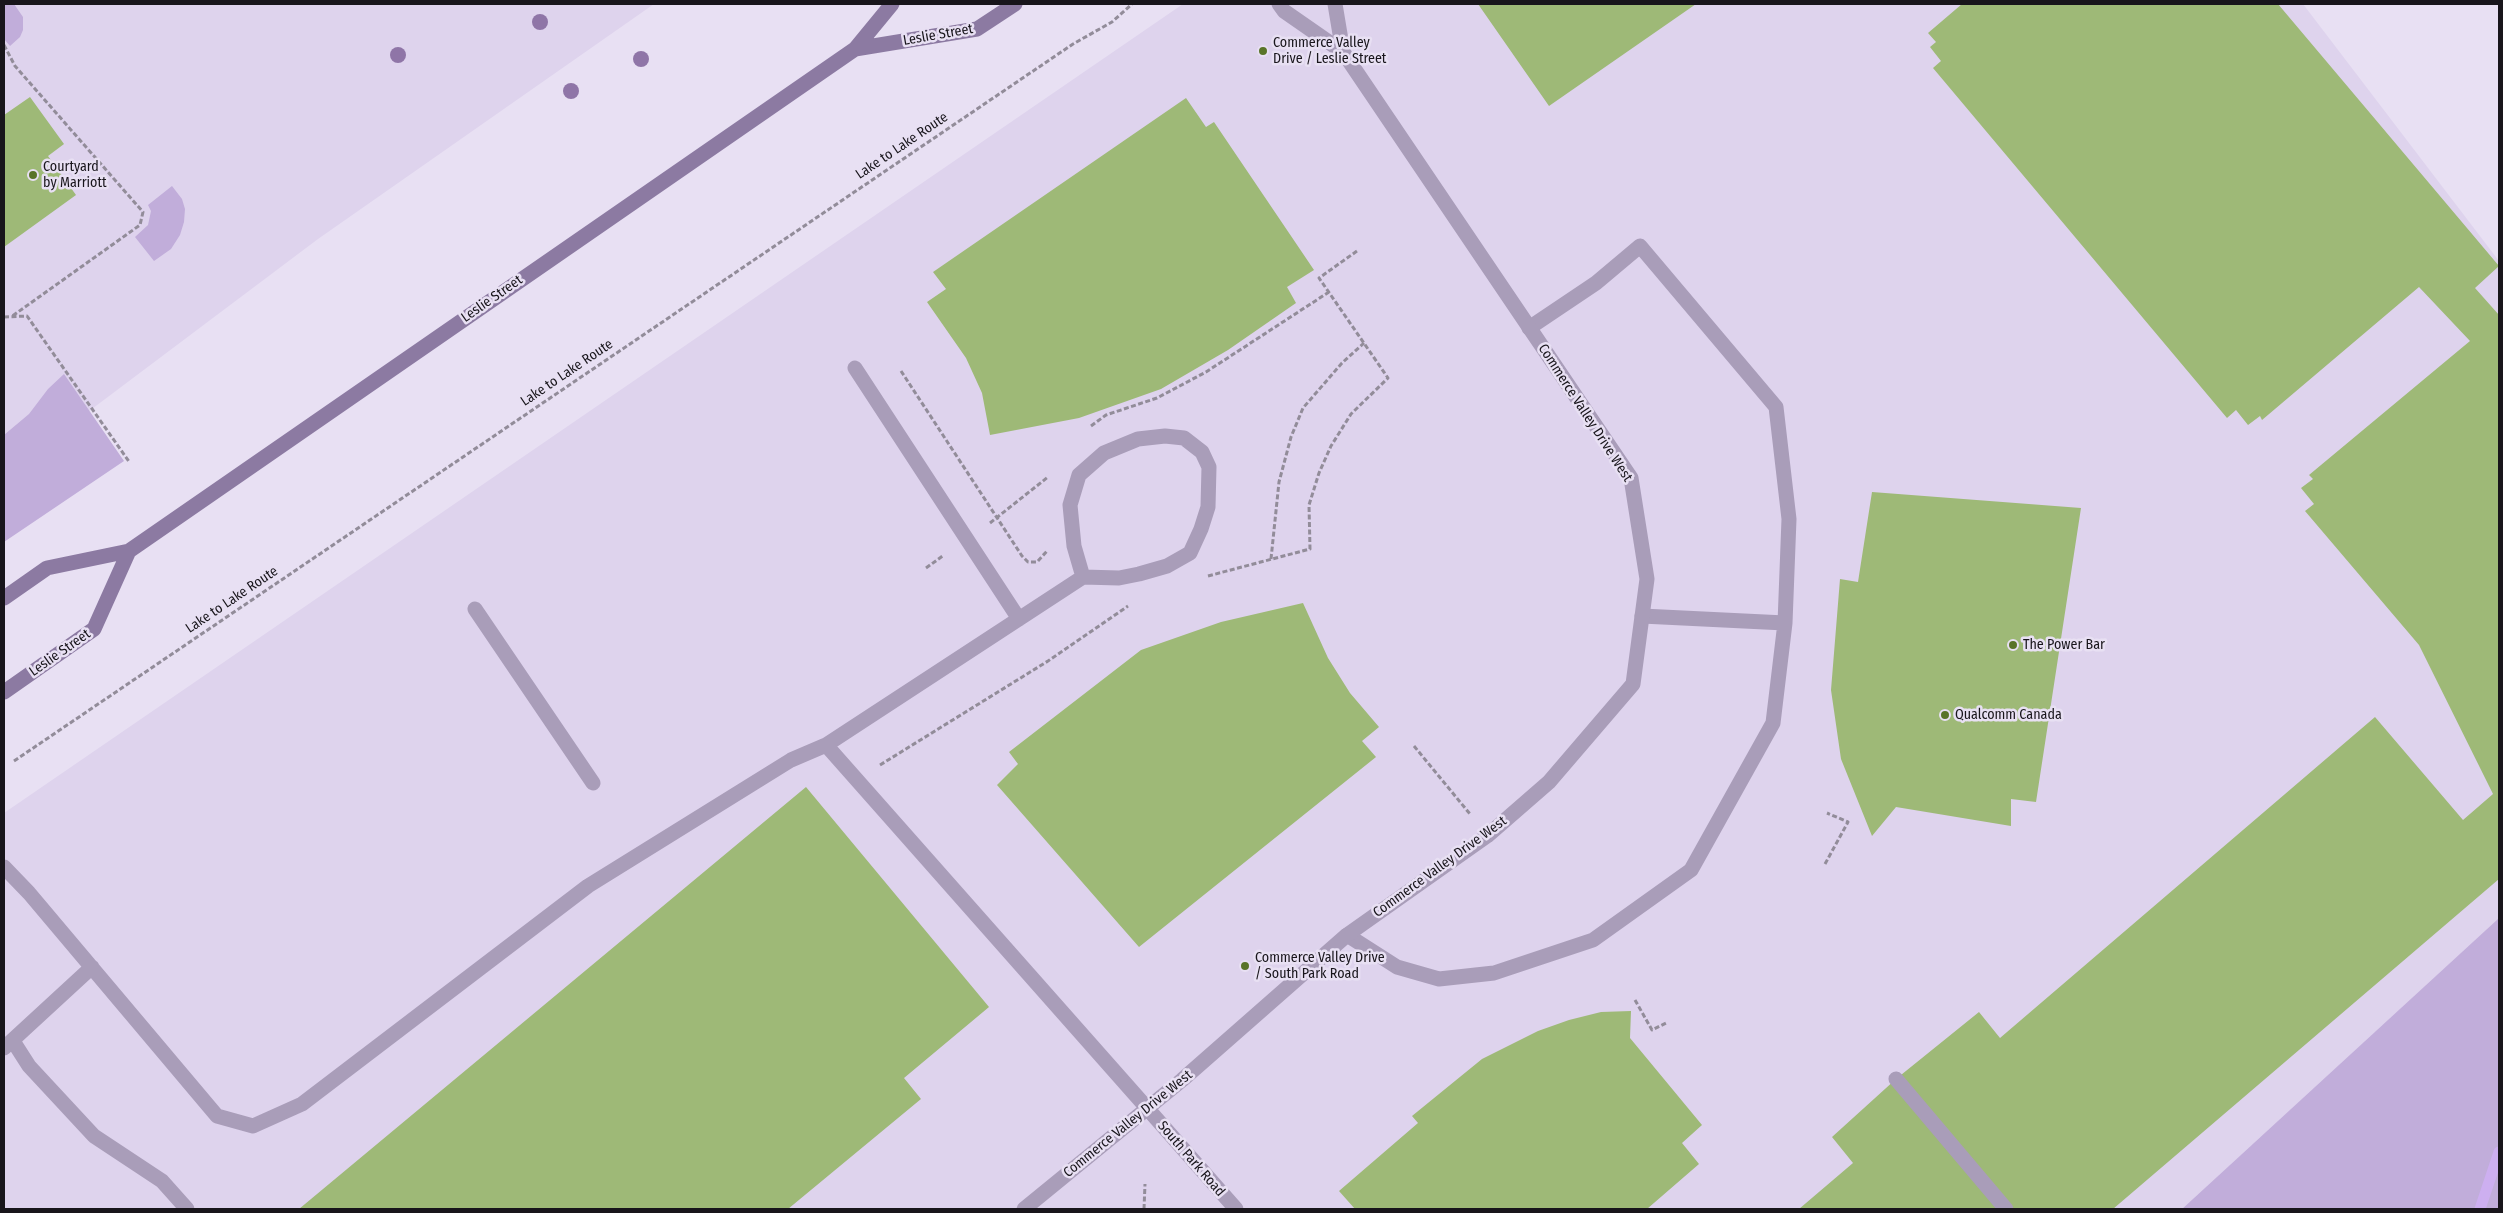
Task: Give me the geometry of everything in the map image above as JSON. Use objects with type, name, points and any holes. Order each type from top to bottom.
[{"type":"main road","name":"Leslie Street","points":[[4,598],[47,568],[129,551],[855,49],[892,4]]},
{"type":"main road","name":"Leslie Street","points":[[855,49],[977,29],[1015,4]]},
{"type":"main road","name":"Leslie Street","points":[[4,692],[94,629],[129,551]]},
{"type":"street","name":"Commerce Valley Drive West","points":[[1024,1209],[1182,1080],[1347,935],[1487,836],[1549,782],[1632,684],[1647,579],[1632,478],[1343,52],[1284,11],[1279,4]]},
{"type":"street","name":"Commerce Valley Drive West","points":[[1335,4],[1343,52]]},
{"type":"street","points":[[1347,935],[1398,967],[1439,978],[1494,973],[1593,940],[1691,870],[1773,723],[1786,622],[1789,519],[1776,407],[1640,246],[1596,283],[1529,328]]},
{"type":"street","points":[[855,368],[1019,619]]},
{"type":"street","points":[[4,867],[217,1116],[253,1126],[302,1104],[588,886],[790,760],[826,745],[1082,577],[1119,578],[1138,574],[1167,566],[1190,552],[1201,529],[1208,507],[1209,467],[1202,452],[1184,438],[1164,436],[1138,438],[1104,453],[1079,475],[1070,505],[1074,546],[1082,577]]},
{"type":"street","points":[[475,609],[593,783]]},
{"type":"street","points":[[1642,616],[1786,622]]},
{"type":"street","name":"South Park Road","points":[[826,745],[1236,1209]]},
{"type":"street","points":[[92,968],[8,1045],[94,1136],[162,1182],[187,1209]]},
{"type":"street","points":[[1896,1079],[2006,1209]]},
{"type":"path","name":"Lake to Lake Route","points":[[14,761],[1073,44],[1112,22],[1132,4]]},
{"type":"path","points":[[4,45],[15,66],[143,212],[140,225],[11,317]]},
{"type":"path","points":[[1320,278],[1356,251]]},
{"type":"path","points":[[4,317],[27,316],[130,463]]},
{"type":"path","points":[[1271,559],[1278,482],[1291,437],[1303,408],[1342,364],[1364,343]]},
{"type":"path","points":[[902,370],[1022,556],[1028,562],[1036,562],[1047,551],[1048,543]]},
{"type":"path","points":[[1046,487],[1047,479]]},
{"type":"path","points":[[1414,746],[1487,836]]},
{"type":"path","points":[[1825,864],[1848,822],[1827,813]]},
{"type":"path","points":[[1635,1000],[1652,1030],[1668,1022]]},
{"type":"path","points":[[1144,1209],[1145,1184]]},
{"type":"shaded area","points":[[4,4],[654,4],[318,239],[4,475]]},
{"type":"shaded area","points":[[4,4],[14,4],[23,17],[23,30],[20,37],[10,46],[4,39]]},
{"type":"shaded area","points":[[1183,4],[2303,4],[2499,261],[2499,918],[2182,1209],[4,1209],[4,813]]},
{"type":"shaded area","points":[[172,186],[182,199],[185,209],[184,222],[180,235],[171,249],[154,261],[135,237],[148,225],[151,211],[148,205]]},
{"type":"shaded area","points":[[64,374],[124,461],[4,542],[4,435],[29,414],[48,389]]},
{"type":"shaded area","points":[[2499,918],[2499,1209],[2182,1209]]},
{"type":"building","points":[[1478,4],[1696,4],[1549,106]]},
{"type":"building","points":[[1962,4],[2278,4],[2499,266],[2475,288],[2499,315],[2499,879],[2113,1209],[1799,1209],[1853,1163],[1832,1137],[1896,1079],[1979,1012],[2000,1038],[2375,717],[2463,820],[2493,794],[2419,645],[2305,511],[2314,504],[2301,488],[2313,479],[2309,475],[2470,341],[2419,287],[2262,420],[2260,416],[2248,425],[2236,410],[2227,418],[1933,68],[1941,61],[1930,47],[1936,42],[1928,33]]},
{"type":"building","name":"Courtyard by Marriott","points":[[30,97],[64,144],[48,156],[76,195],[4,247],[4,115]]},
{"type":"building","points":[[1186,98],[1206,127],[1214,122],[1314,270],[1287,287],[1296,303],[1228,350],[1161,389],[1079,418],[990,435],[982,393],[966,358],[927,302],[946,289],[933,272]]},
{"type":"building","points":[[1872,492],[2081,508],[2036,802],[2011,799],[2011,826],[1896,807],[1872,836],[1841,759],[1831,690],[1840,579],[1858,582]]},
{"type":"building","points":[[1303,603],[1328,658],[1350,693],[1379,727],[1362,741],[1376,757],[1139,947],[997,785],[1018,764],[1009,752],[1141,650],[1221,622]]},
{"type":"building","points":[[806,787],[989,1007],[904,1078],[921,1099],[788,1209],[299,1209]]},
{"type":"building","points":[[1631,1011],[1630,1038],[1702,1125],[1682,1143],[1699,1164],[1647,1209],[1355,1209],[1339,1191],[1418,1123],[1412,1116],[1482,1059],[1538,1031],[1569,1020],[1601,1012]]},
{"type":"waterway","points":[[2480,1209],[2499,1152]]},
{"type":"place","name":"Commerce Valley Drive / Leslie Street","points":[[1263,51]]},
{"type":"place","name":"Courtyard by Marriott","points":[[33,175]]},
{"type":"place","name":"The Power Bar","points":[[2013,645]]},
{"type":"place","name":"Qualcomm Canada","points":[[1945,715]]},
{"type":"place","name":"Commerce Valley Drive / South Park Road","points":[[1245,966]]}]
